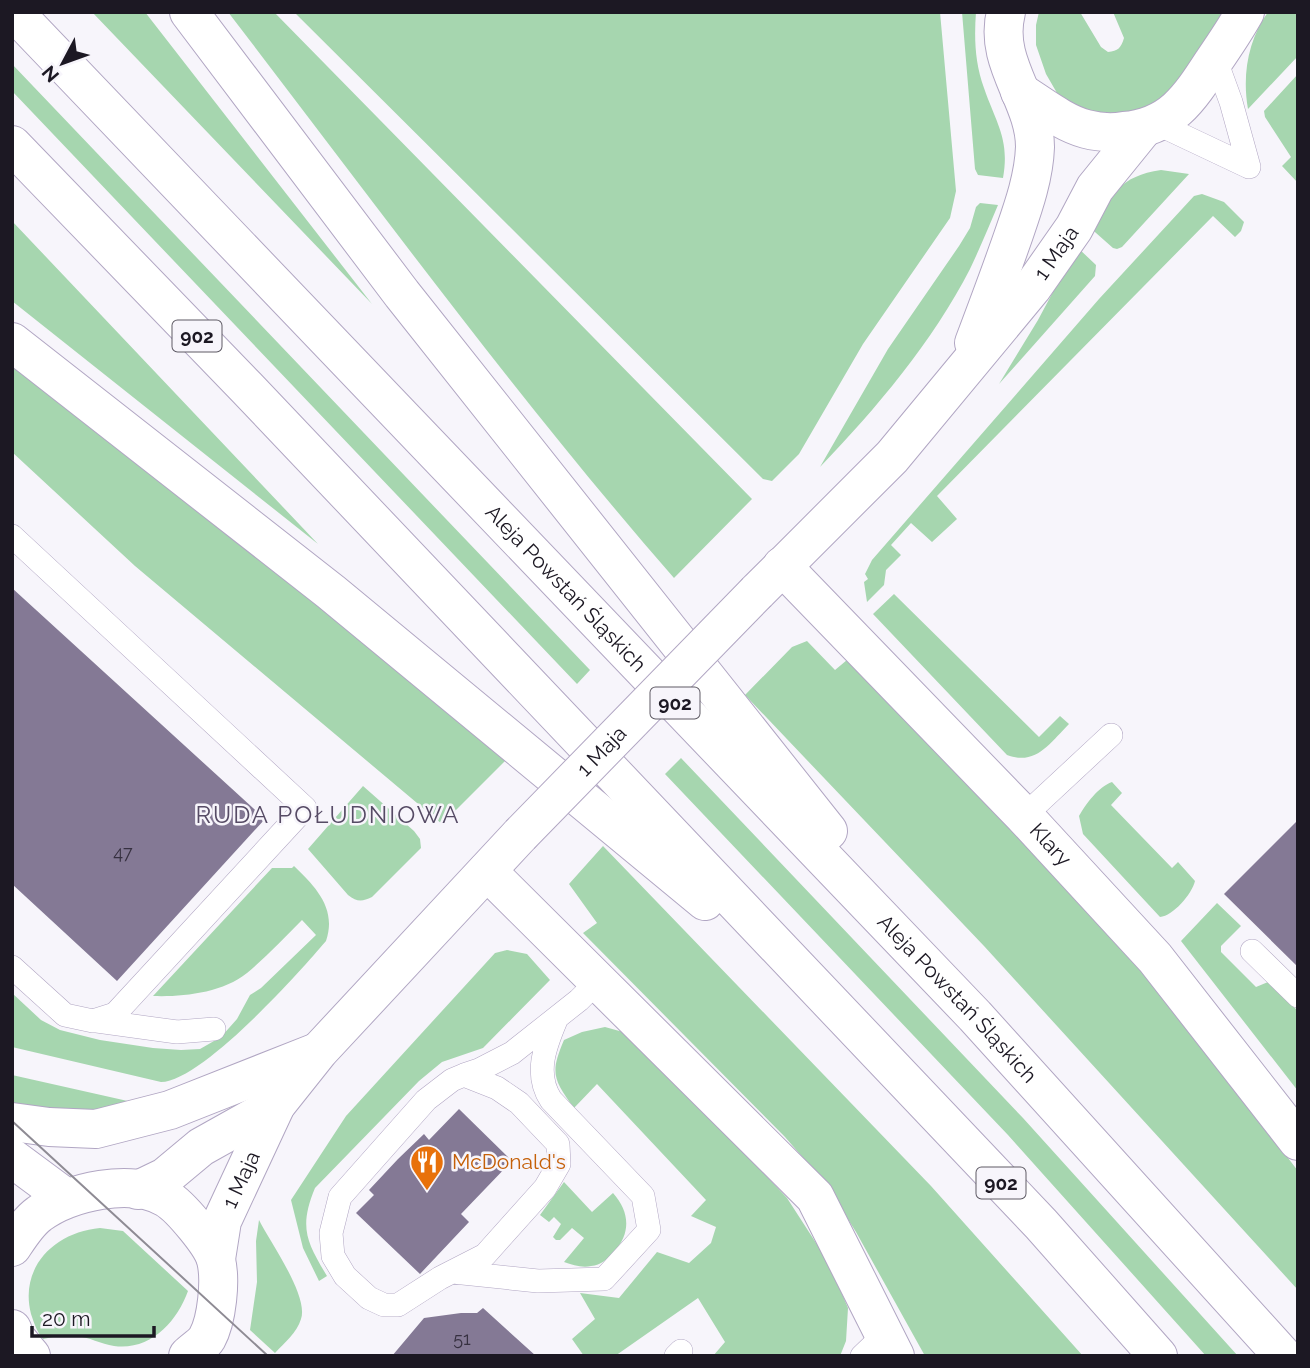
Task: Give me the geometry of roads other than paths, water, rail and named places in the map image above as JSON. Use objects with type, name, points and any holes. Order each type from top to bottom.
[{"type":"main road","name":"Aleja Powstań Śląskich","points":[[14,12],[975,1016],[1283,1356]]},
{"type":"main road","points":[[189,12],[402,295],[975,1016]]},
{"type":"main road","name":"1 Maja","points":[[963,371],[1025,202],[1035,147],[1032,121],[1011,73],[1005,49],[1006,12]]},
{"type":"main road","name":"1 Maja","points":[[202,1351],[217,1308],[216,1259],[222,1220],[276,1105],[319,1051],[520,835],[892,457],[1032,288],[1074,228],[1095,188],[1150,127],[1176,110],[1193,93],[1245,12]]},
{"type":"main road","points":[[1020,92],[1063,119],[1086,129],[1112,132],[1150,127]]},
{"type":"main road","name":"902","points":[[12,145],[266,408],[1041,1224],[1158,1356]]},
{"type":"main road","points":[[12,342],[341,600],[841,1014]]},
{"type":"main road","name":"Klary","points":[[769,579],[1024,816],[1155,958],[1298,1141]]},
{"type":"main road","points":[[487,870],[815,1197],[881,1349]]},
{"type":"main road","points":[[12,1122],[96,1129],[170,1111],[319,1051]]},
{"type":"main road","name":"1 Maja","points":[[138,1190],[165,1177],[201,1147],[276,1105]]},
{"type":"main road","points":[[12,1158],[66,1198]]},
{"type":"main road","points":[[12,1247],[38,1214],[66,1198],[126,1188],[165,1198],[193,1223],[216,1259]]},
{"type":"main road","points":[[12,1329],[15,1338],[31,1356]]},
{"type":"lane","points":[[1150,127],[1249,167],[1231,102],[1215,58]]},
{"type":"lane","points":[[12,536],[305,808],[115,1014],[93,1021]]},
{"type":"lane","points":[[1024,816],[1111,735]]},
{"type":"lane","points":[[1252,951],[1298,996]]},
{"type":"lane","points":[[12,967],[65,1015],[177,1032],[214,1029]]},
{"type":"lane","points":[[464,1075],[497,1088],[519,1103],[558,1144],[559,1164],[545,1188],[485,1255],[398,1305],[384,1306],[369,1298],[345,1276],[333,1256],[331,1233],[340,1197],[426,1100],[441,1087],[464,1075],[512,1053],[579,1000],[599,980]]},
{"type":"lane","points":[[453,1272],[538,1281],[604,1279],[649,1230],[643,1196],[544,1090],[543,1057],[557,1017]]},
{"type":"tram line","points":[[12,1121],[268,1356]]},
{"type":"place","name":"McDonald's","points":[[427,1192]]},
{"type":"district","name":"RUDA POŁUDNIOWA","points":[[328,815]]}]
